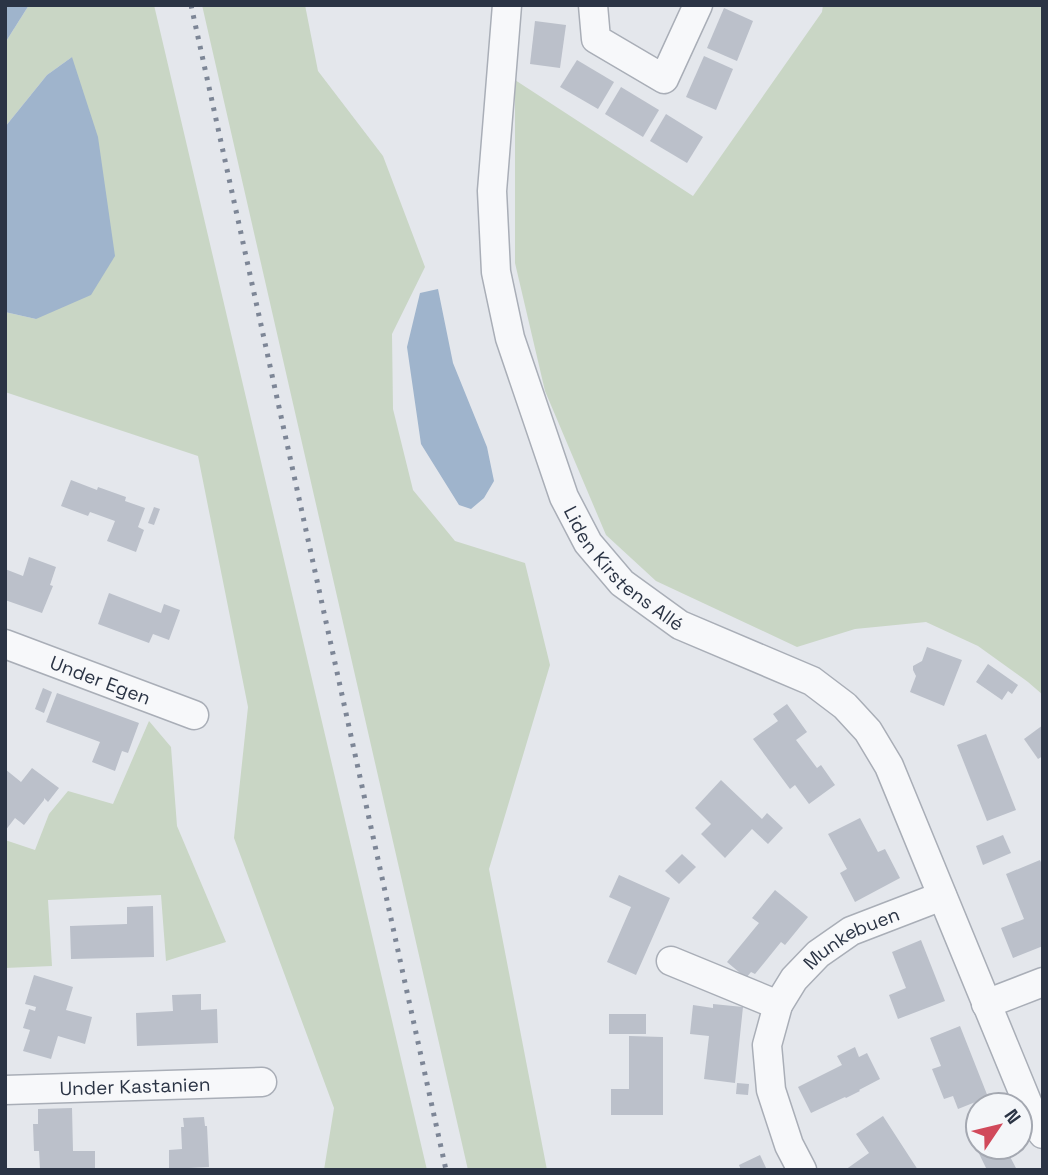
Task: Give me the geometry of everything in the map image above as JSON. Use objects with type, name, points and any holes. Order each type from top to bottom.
[{"type":"street","name":"Liden Kirstens Allé","points":[[507,5],[492,191],[496,272],[510,338],[565,497],[588,542],[622,583],[680,625],[812,681],[845,706],[868,731],[889,766],[1037,1126],[1043,1133]]},
{"type":"street","points":[[589,6],[596,39],[664,79],[698,5]]},
{"type":"street","name":"Under Egen","points":[[5,643],[194,715]]},
{"type":"street","name":"Munkebuen","points":[[802,1170],[789,1144],[771,1090],[767,1045],[778,1005],[794,979],[818,954],[851,931],[942,896]]},
{"type":"street","points":[[671,961],[778,1005]]},
{"type":"street","points":[[986,1004],[1043,982]]},
{"type":"street","name":"Under Kastanien","points":[[5,1090],[262,1082]]},
{"type":"green space","points":[[29,5],[154,5],[427,1170],[324,1170],[334,1108],[234,838],[248,707],[198,456],[5,392],[5,312],[36,319],[72,57],[47,75],[5,127],[5,43]]},
{"type":"green space","points":[[202,5],[305,5],[318,71],[383,156],[425,267],[392,334],[393,409],[413,490],[455,541],[525,563],[550,665],[489,869],[547,1170],[468,1170]]},
{"type":"green space","points":[[823,5],[1043,5],[1043,695],[978,646],[926,622],[855,629],[797,647],[656,581],[606,535],[545,391],[515,263],[515,80],[693,196],[822,12]]},
{"type":"green space","points":[[149,721],[171,747],[177,826],[226,942],[166,961],[161,895],[48,900],[52,966],[5,968],[5,840],[35,850],[49,814],[68,791],[113,804]]},
{"type":"water","points":[[5,5],[29,5],[5,43]]},
{"type":"water","points":[[72,57],[98,137],[115,256],[91,295],[36,319],[5,312],[5,127],[47,75]]},
{"type":"water","points":[[438,289],[453,363],[487,447],[494,481],[484,498],[471,509],[459,505],[421,444],[407,347],[420,293]]},
{"type":"building","points":[[724,8],[753,21],[737,61],[707,48]]},
{"type":"building","points":[[535,21],[566,25],[560,68],[530,64]]},
{"type":"building","points":[[704,56],[733,69],[716,110],[686,97]]},
{"type":"building","points":[[577,60],[614,82],[598,109],[560,87]]},
{"type":"building","points":[[621,87],[659,110],[643,137],[605,114]]},
{"type":"building","points":[[666,114],[703,137],[687,163],[650,141]]},
{"type":"building","points":[[71,480],[126,497],[125,501],[145,508],[138,527],[144,530],[136,552],[107,541],[115,521],[90,512],[88,516],[61,506]]},
{"type":"building","points":[[154,507],[160,509],[154,525],[148,523]]},
{"type":"building","points":[[29,557],[56,567],[50,585],[53,586],[42,613],[5,600],[5,569],[23,576]]},
{"type":"building","points":[[109,593],[161,613],[164,604],[180,610],[169,640],[153,634],[149,643],[98,624]]},
{"type":"building","points":[[927,647],[962,660],[944,706],[910,692],[916,676],[913,666],[922,661]]},
{"type":"building","points":[[988,664],[1018,685],[1012,694],[1008,691],[1002,700],[976,682]]},
{"type":"building","points":[[43,688],[52,692],[44,713],[35,709]]},
{"type":"building","points":[[57,693],[139,723],[128,753],[122,751],[115,771],[92,762],[100,742],[46,722]]},
{"type":"building","points":[[787,704],[807,732],[796,740],[817,768],[821,765],[835,785],[809,804],[795,785],[790,789],[753,739],[778,721],[773,714]]},
{"type":"building","points":[[1043,725],[1043,756],[1038,759],[1024,739]]},
{"type":"building","points":[[986,734],[1016,810],[987,821],[957,745]]},
{"type":"building","points":[[32,768],[59,788],[48,802],[44,798],[24,825],[15,818],[5,831],[5,769],[21,782]]},
{"type":"building","points":[[721,780],[762,819],[767,813],[783,828],[768,844],[752,829],[725,858],[701,834],[711,824],[695,808]]},
{"type":"building","points":[[860,818],[878,852],[885,849],[900,878],[855,902],[840,873],[847,869],[828,834]]},
{"type":"building","points":[[1003,835],[1011,853],[983,865],[976,846]]},
{"type":"building","points":[[682,854],[696,867],[679,884],[665,871]]},
{"type":"building","points":[[1040,860],[1043,867],[1043,946],[1013,958],[1001,928],[1024,919],[1006,874]]},
{"type":"building","points":[[619,875],[670,898],[636,975],[607,962],[631,907],[609,897]]},
{"type":"building","points":[[775,890],[808,917],[785,945],[781,942],[755,974],[751,972],[746,978],[727,962],[759,923],[752,918]]},
{"type":"building","points":[[153,906],[154,957],[71,959],[70,926],[127,924],[127,907]]},
{"type":"building","points":[[921,940],[945,1001],[898,1019],[889,995],[906,988],[892,952]]},
{"type":"building","points":[[34,975],[73,987],[66,1010],[92,1017],[85,1044],[58,1036],[51,1059],[23,1051],[30,1030],[23,1028],[29,1009],[35,1011],[36,1007],[25,1004]]},
{"type":"building","points":[[201,994],[201,1010],[217,1009],[218,1043],[137,1046],[136,1013],[173,1011],[172,995]]},
{"type":"building","points":[[713,1004],[743,1007],[735,1083],[704,1079],[709,1036],[690,1034],[693,1005],[713,1008]]},
{"type":"building","points":[[609,1014],[646,1014],[646,1034],[609,1034]]},
{"type":"building","points":[[960,1026],[986,1091],[964,1091],[964,1107],[958,1109],[953,1096],[944,1099],[932,1069],[941,1066],[930,1038]]},
{"type":"building","points":[[629,1036],[663,1037],[663,1115],[611,1115],[611,1089],[629,1089]]},
{"type":"building","points":[[855,1047],[859,1057],[867,1053],[880,1079],[811,1113],[798,1087],[842,1065],[837,1056]]},
{"type":"building","points":[[737,1083],[749,1084],[748,1095],[736,1094]]},
{"type":"building","points":[[72,1108],[73,1151],[95,1151],[95,1170],[40,1170],[39,1151],[34,1151],[33,1124],[38,1124],[38,1109]]},
{"type":"building","points":[[883,1116],[918,1170],[845,1170],[869,1153],[856,1134]]},
{"type":"building","points":[[204,1117],[209,1167],[169,1169],[169,1150],[182,1149],[183,1118]]},
{"type":"building","points":[[760,1155],[767,1170],[741,1170],[739,1165]]},
{"type":"building","points":[[983,1161],[1012,1161],[1017,1170],[987,1170]]},
{"type":"railway","points":[[191,5],[446,1170]]}]
